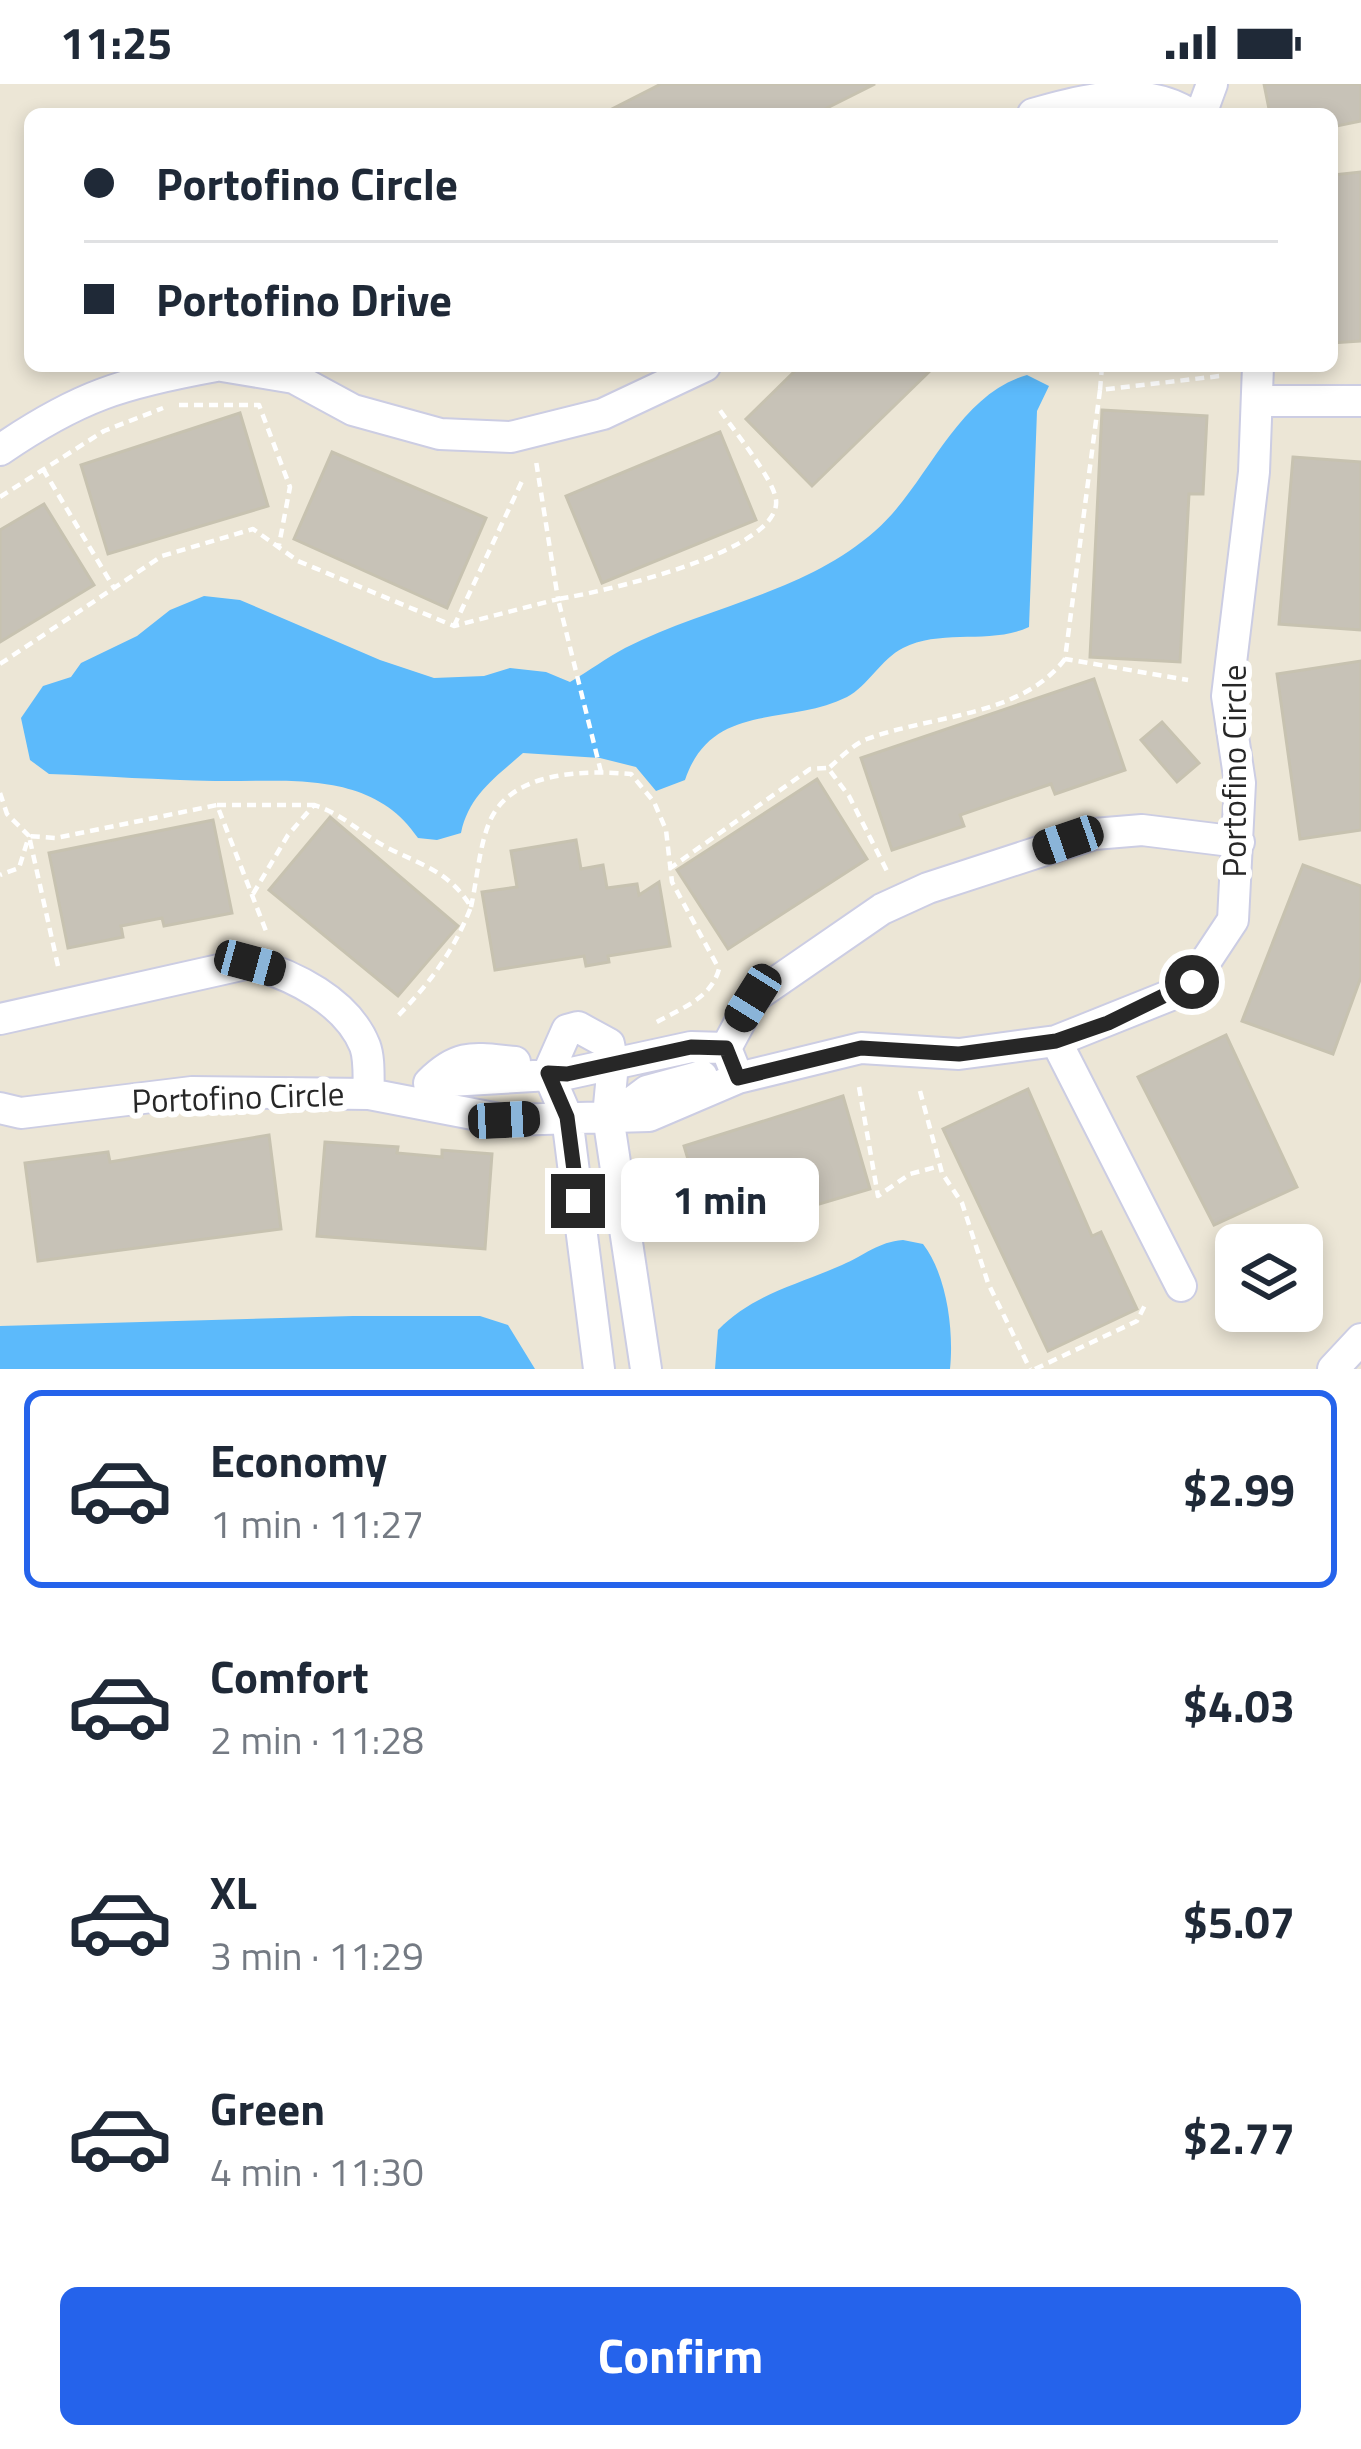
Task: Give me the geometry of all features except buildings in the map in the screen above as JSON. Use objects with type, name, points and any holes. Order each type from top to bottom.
[{"type":"street","points":[[1073,108],[1120,94],[1181,108]]},
{"type":"street","points":[[0,449],[65,406],[137,380],[184,372]]},
{"type":"street","points":[[296,372],[353,410],[440,434],[511,437],[603,414],[692,372]]},
{"type":"street","name":"Portofino Circle","points":[[0,1108],[22,1113],[192,1092],[369,1094],[504,1120],[612,1115],[647,1091],[692,1076],[738,1078],[861,1048],[959,1054],[1056,1041],[1108,1023],[1192,982],[1233,920],[1240,783],[1227,696],[1260,401],[1258,372]]},
{"type":"street","points":[[1260,401],[1361,401]]},
{"type":"street","points":[[726,1048],[753,998],[882,909],[928,888],[1094,834],[1142,830],[1240,842]]},
{"type":"street","points":[[0,1019],[250,963],[282,972],[315,990],[354,1026],[367,1050],[369,1094]]},
{"type":"street","points":[[544,1072],[568,1030],[578,1027],[609,1044],[612,1115],[646,1369]]},
{"type":"street","points":[[1056,1041],[1181,1286]]},
{"type":"street","points":[[405,1102],[448,1063],[469,1058],[514,1062],[544,1072],[613,1064],[691,1047],[726,1048]]},
{"type":"street","points":[[726,1048],[738,1078]]},
{"type":"street","points":[[544,1072],[567,1117],[599,1369]]},
{"type":"street","points":[[1333,1369],[1361,1340]]},
{"type":"path","points":[[668,870],[810,770],[828,768],[862,740],[1003,702],[1053,674],[1065,659],[1102,372]]},
{"type":"path","points":[[1100,390],[1220,376]]},
{"type":"path","points":[[0,497],[104,431],[172,405],[259,405],[290,487],[279,544]]},
{"type":"path","points":[[0,664],[162,556],[253,530],[298,561],[454,626],[663,577],[760,530],[775,515],[776,497],[717,406]]},
{"type":"path","points":[[536,459],[558,599],[600,769]]},
{"type":"path","points":[[42,467],[114,588]]},
{"type":"path","points":[[454,626],[523,479]]},
{"type":"path","points":[[1065,659],[1188,680]]},
{"type":"path","points":[[828,768],[849,796],[885,866]]},
{"type":"path","points":[[395,1019],[438,975],[471,907],[487,827],[500,801],[535,780],[600,769],[631,774],[654,802],[667,830],[668,870],[719,969],[715,983],[702,998],[655,1023]]},
{"type":"path","points":[[0,793],[7,814],[29,836],[58,966]]},
{"type":"path","points":[[29,836],[56,838],[217,805],[314,805],[339,813],[385,846],[426,863],[458,884],[471,907]]},
{"type":"path","points":[[217,805],[266,931]]},
{"type":"path","points":[[252,896],[288,835],[314,805]]},
{"type":"path","points":[[0,875],[19,868],[29,836]]},
{"type":"path","points":[[859,1087],[878,1196],[910,1174],[940,1166]]},
{"type":"path","points":[[920,1091],[940,1166],[962,1203],[988,1283],[1032,1369],[1137,1322],[1146,1303]]},
{"type":"water","points":[[1027,375],[1049,386],[1037,411],[1029,627],[998,635],[934,639],[903,648],[847,697],[733,726],[713,738],[697,755],[685,780],[656,791],[636,767],[600,758],[523,753],[477,798],[461,833],[437,840],[418,838],[377,800],[326,784],[49,774],[30,760],[21,718],[43,686],[71,677],[81,663],[137,636],[170,610],[204,596],[240,600],[434,678],[484,676],[510,668],[546,672],[570,682],[656,633],[786,585],[847,552],[894,512],[980,402]]},
{"type":"water","points":[[903,1240],[923,1244],[938,1271],[950,1321],[950,1369],[715,1369],[718,1330],[746,1307],[879,1246]]},
{"type":"water","points":[[480,1316],[508,1325],[535,1369],[0,1369],[0,1326]]},
{"type":"route","points":[[578,1201],[567,1117],[548,1073],[567,1074],[691,1047],[726,1048],[738,1078],[861,1048],[959,1054],[1056,1041],[1108,1023],[1192,982]]}]
